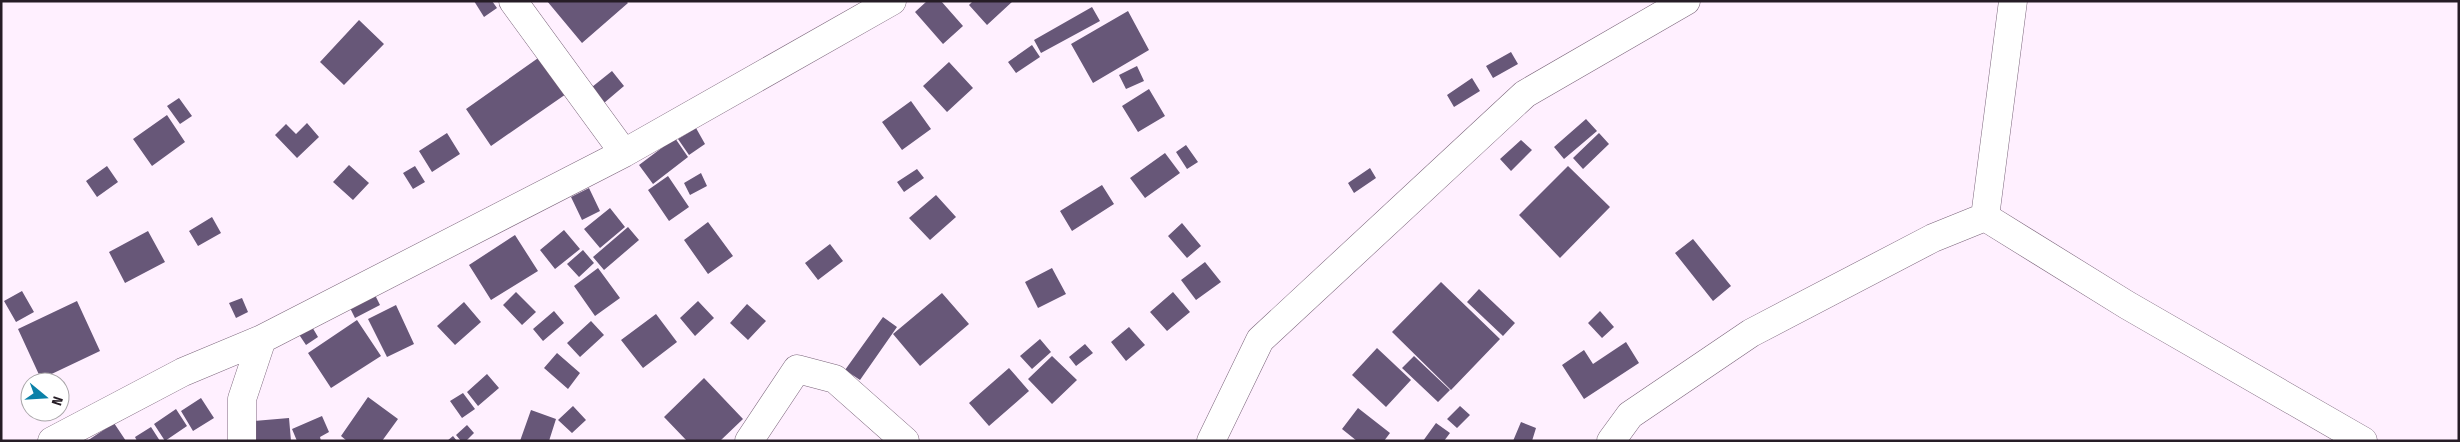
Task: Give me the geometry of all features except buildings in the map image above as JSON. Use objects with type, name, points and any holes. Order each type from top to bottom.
[{"type":"street","points":[[513,1],[624,153]]},
{"type":"street","points":[[52,441],[183,372],[262,339],[624,153],[892,1]]},
{"type":"street","points":[[1211,441],[1260,340],[1525,94],[1686,1]]},
{"type":"street","points":[[1985,217],[2013,1]]},
{"type":"street","points":[[1611,441],[1630,414],[1751,333],[1933,238],[1985,217]]},
{"type":"street","points":[[1985,217],[2127,305],[2363,441]]},
{"type":"street","points":[[242,441],[242,399],[262,339]]},
{"type":"street","points":[[749,441],[797,369],[835,379],[905,441]]}]
